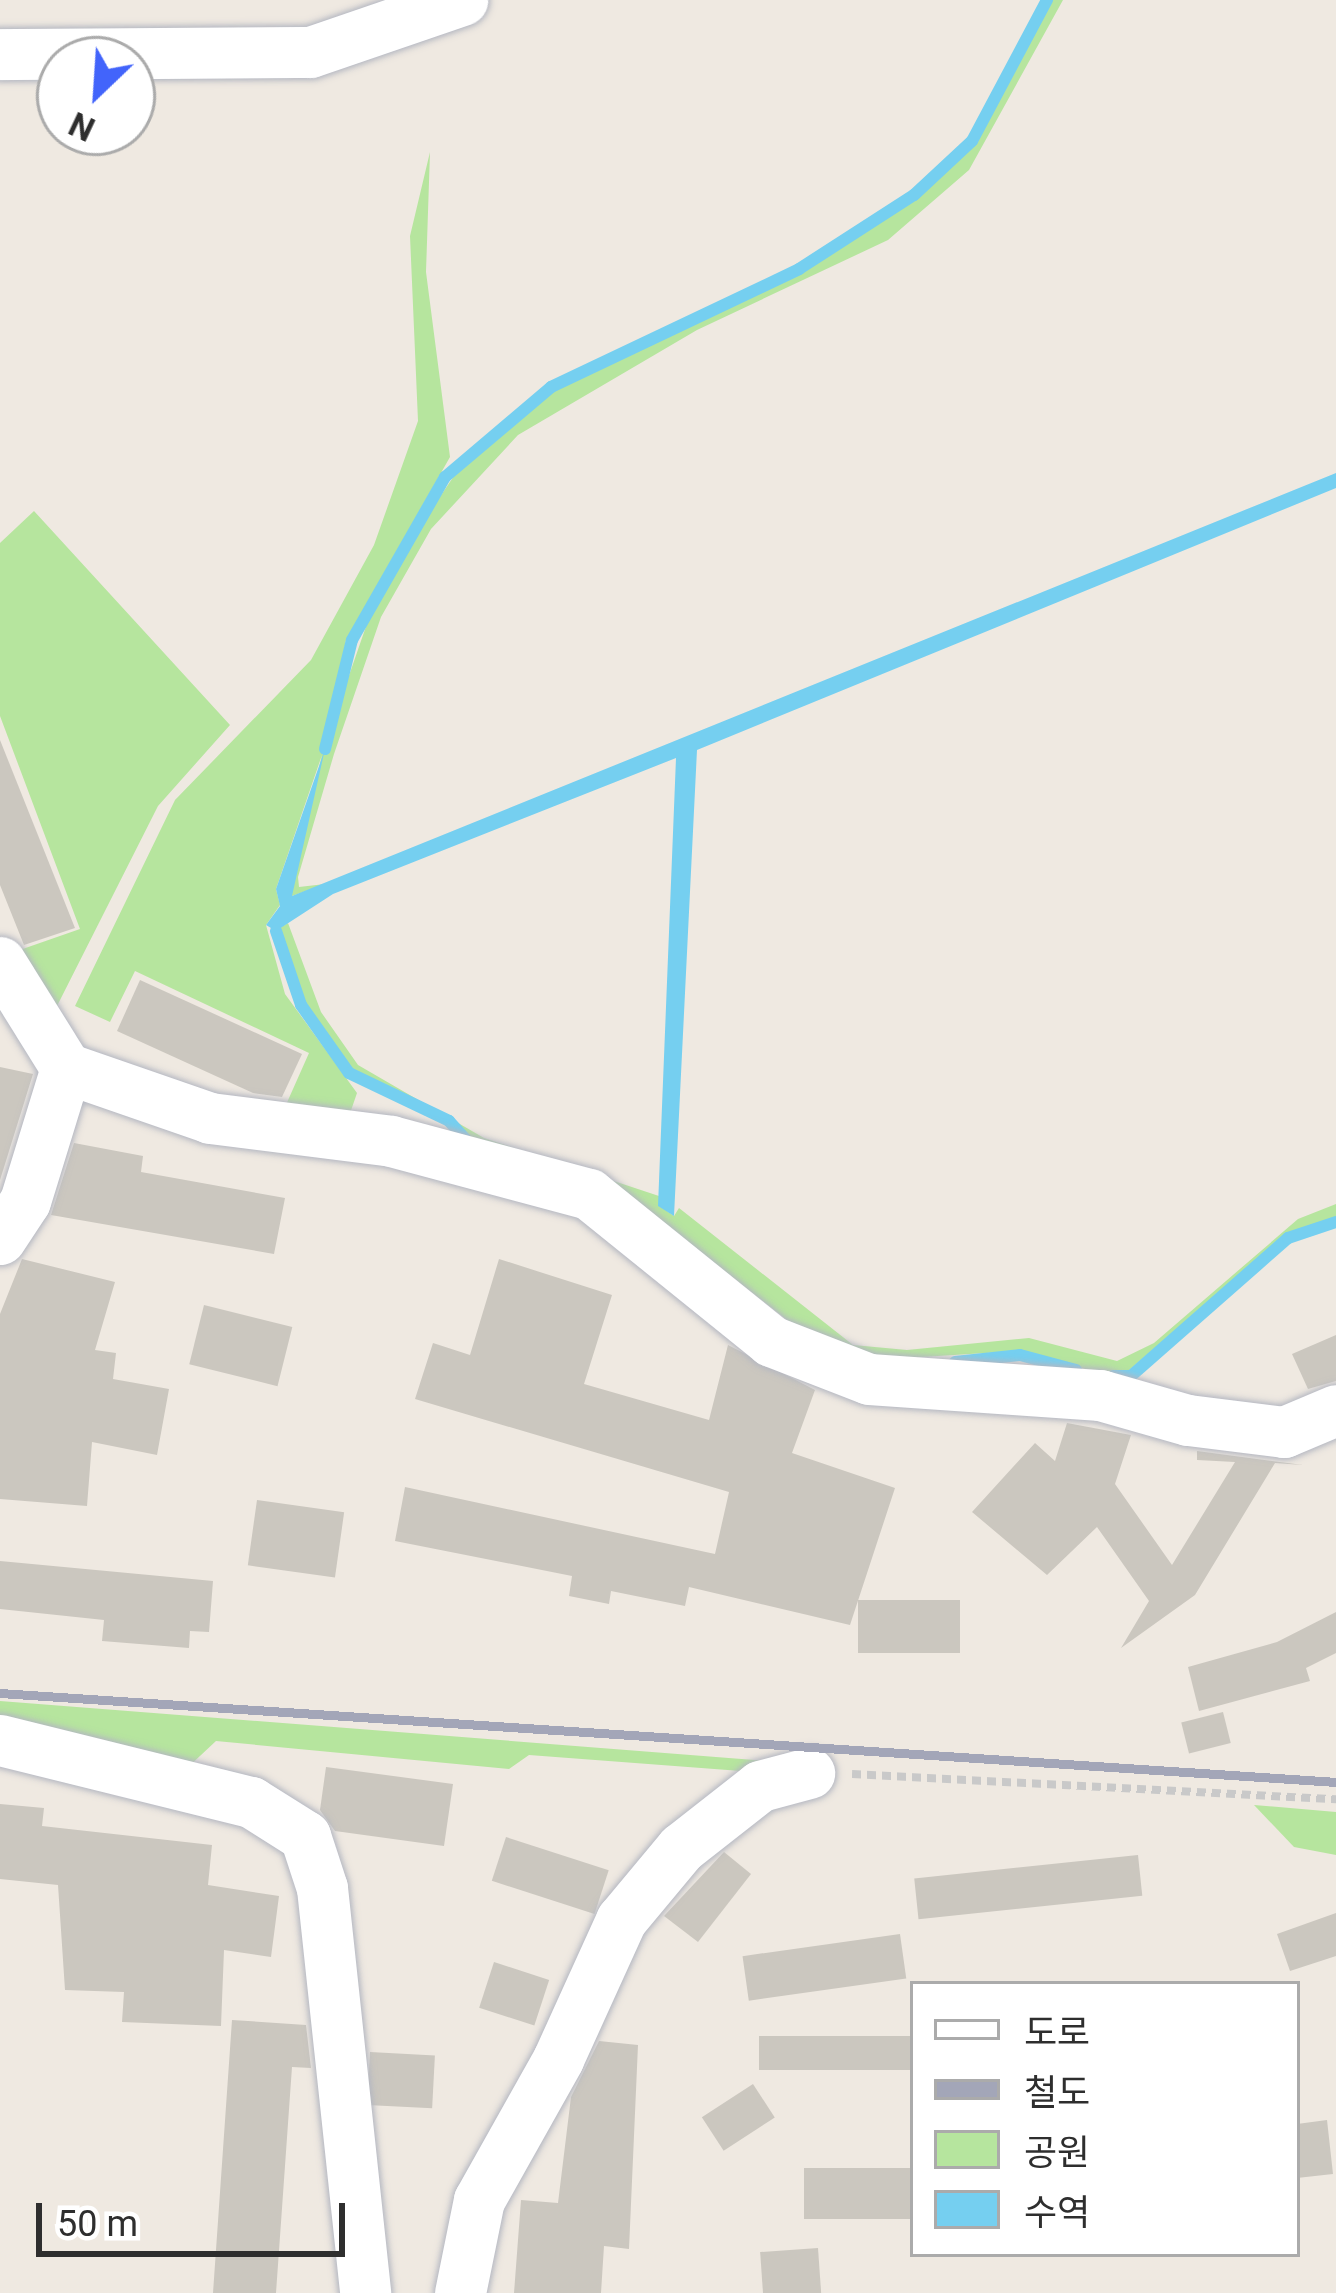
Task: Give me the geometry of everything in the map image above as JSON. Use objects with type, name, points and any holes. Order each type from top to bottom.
[{"type":"street","points":[[0,54],[310,52],[462,0]]},
{"type":"street","points":[[0,962],[66,1068],[210,1118],[391,1142],[589,1194],[771,1341],[869,1379],[1100,1395],[1188,1420],[1284,1432],[1336,1410]]},
{"type":"street","points":[[0,1239],[25,1201],[66,1068]]},
{"type":"street","points":[[0,1739],[251,1802],[305,1836],[322,1888],[365,2293]]},
{"type":"street","points":[[460,2293],[479,2200],[559,2059],[621,1920],[681,1848],[760,1786],[809,1773]]},
{"type":"path","points":[[809,1773],[1336,1799]]},
{"type":"green space","points":[[1051,0],[1063,0],[969,170],[888,240],[697,330],[518,435],[431,529],[381,617],[334,754],[298,877],[299,887],[325,884],[292,896],[289,890],[322,755],[276,889],[280,905],[266,925],[285,994],[357,1093],[346,1125],[281,1116],[309,1053],[135,971],[110,1022],[75,1006],[175,800],[311,660],[374,545],[418,421],[410,236],[430,152],[426,272],[450,457],[346,640],[326,742],[380,586],[460,467],[559,387],[797,273],[913,201],[978,139]]},
{"type":"green space","points":[[34,511],[230,725],[158,806],[57,1006],[14,952],[80,929],[0,716],[0,543]]},
{"type":"green space","points":[[288,923],[321,1012],[358,1065],[484,1138],[662,1197],[658,1205],[674,1216],[679,1208],[853,1345],[907,1350],[1029,1338],[1117,1361],[1154,1343],[1298,1219],[1336,1204],[1336,1217],[1284,1237],[1128,1371],[1104,1374],[1019,1351],[874,1360],[787,1320],[637,1202],[477,1149],[449,1120],[365,1086],[303,1004],[278,929]]},
{"type":"green space","points":[[0,1701],[793,1763],[766,1773],[529,1755],[509,1769],[216,1741],[185,1770],[0,1727]]},
{"type":"green space","points":[[1254,1805],[1336,1812],[1336,1855],[1294,1847]]},
{"type":"water","points":[[1336,473],[1336,488],[697,750],[674,1216],[658,1206],[676,758],[333,894],[276,931],[266,925],[280,906],[276,889],[325,749],[292,896]]},
{"type":"building","points":[[0,740],[75,928],[24,945],[0,885]]},
{"type":"building","points":[[140,980],[302,1054],[282,1097],[253,1093],[117,1031]]},
{"type":"building","points":[[0,1067],[33,1074],[0,1180]]},
{"type":"building","points":[[74,1143],[143,1156],[141,1172],[285,1198],[274,1254],[51,1215]]},
{"type":"building","points":[[22,1259],[115,1282],[95,1350],[116,1353],[113,1379],[169,1389],[157,1455],[92,1442],[87,1506],[0,1499],[0,1314]]},
{"type":"building","points":[[499,1259],[612,1295],[584,1384],[709,1420],[728,1345],[815,1390],[792,1453],[895,1488],[850,1625],[689,1587],[685,1606],[611,1591],[609,1604],[569,1596],[572,1576],[395,1541],[405,1487],[715,1554],[729,1492],[415,1399],[433,1343],[470,1355]]},
{"type":"building","points":[[204,1305],[292,1327],[278,1386],[189,1364]]},
{"type":"building","points":[[1336,1335],[1336,1381],[1308,1389],[1292,1354]]},
{"type":"building","points":[[1067,1423],[1131,1435],[1115,1484],[1172,1565],[1235,1462],[1197,1460],[1197,1451],[1303,1465],[1275,1463],[1195,1595],[1121,1648],[1149,1601],[1097,1527],[1047,1575],[972,1512],[1035,1443],[1055,1461]]},
{"type":"building","points":[[257,1500],[344,1512],[335,1578],[248,1565]]},
{"type":"building","points":[[0,1561],[213,1581],[209,1632],[190,1631],[189,1648],[102,1641],[104,1620],[0,1609]]},
{"type":"building","points":[[858,1600],[960,1600],[960,1653],[858,1653]]},
{"type":"building","points":[[1336,1612],[1336,1653],[1306,1668],[1310,1681],[1199,1711],[1188,1667],[1277,1642]]},
{"type":"building","points":[[1223,1712],[1231,1743],[1189,1753],[1181,1722]]},
{"type":"building","points":[[326,1767],[453,1784],[444,1846],[335,1831],[320,1810]]},
{"type":"building","points":[[0,1804],[44,1808],[42,1826],[212,1845],[208,1885],[279,1896],[271,1957],[224,1950],[221,2026],[122,2022],[124,1992],[65,1990],[58,1885],[0,1879]]},
{"type":"building","points":[[506,1837],[609,1870],[594,1914],[492,1881]]},
{"type":"building","points":[[724,1852],[751,1874],[698,1942],[664,1916]]},
{"type":"building","points":[[1138,1855],[1142,1896],[919,1919],[914,1879]]},
{"type":"building","points":[[1336,1913],[1336,1956],[1290,1971],[1277,1934]]},
{"type":"building","points":[[900,1934],[906,1979],[749,2001],[743,1956]]},
{"type":"building","points":[[494,1962],[549,1980],[534,2026],[479,2008]]},
{"type":"building","points":[[232,2020],[306,2025],[311,2068],[292,2067],[276,2293],[213,2293]]},
{"type":"building","points":[[759,2036],[910,2036],[910,2070],[759,2070]]},
{"type":"building","points":[[599,2041],[638,2045],[629,2249],[604,2246],[601,2293],[514,2293],[521,2200],[558,2203],[571,2097]]},
{"type":"building","points":[[370,2052],[435,2055],[432,2108],[367,2105]]},
{"type":"building","points":[[753,2084],[775,2118],[724,2151],[702,2117]]},
{"type":"building","points":[[1327,2120],[1333,2174],[1300,2178],[1300,2124]]},
{"type":"building","points":[[804,2168],[910,2168],[910,2219],[804,2219]]},
{"type":"building","points":[[818,2248],[821,2293],[763,2293],[760,2252]]},
{"type":"waterway","points":[[325,749],[352,640],[445,477],[551,387],[799,269],[914,195],[972,141],[1047,0]]},
{"type":"waterway","points":[[276,931],[301,1005],[349,1073],[449,1121],[470,1144]]},
{"type":"waterway","points":[[1113,1376],[1131,1376],[1288,1238],[1336,1222]]},
{"type":"waterway","points":[[955,1362],[1020,1355],[1076,1370]]},
{"type":"railway","points":[[0,1693],[1336,1782]]}]
